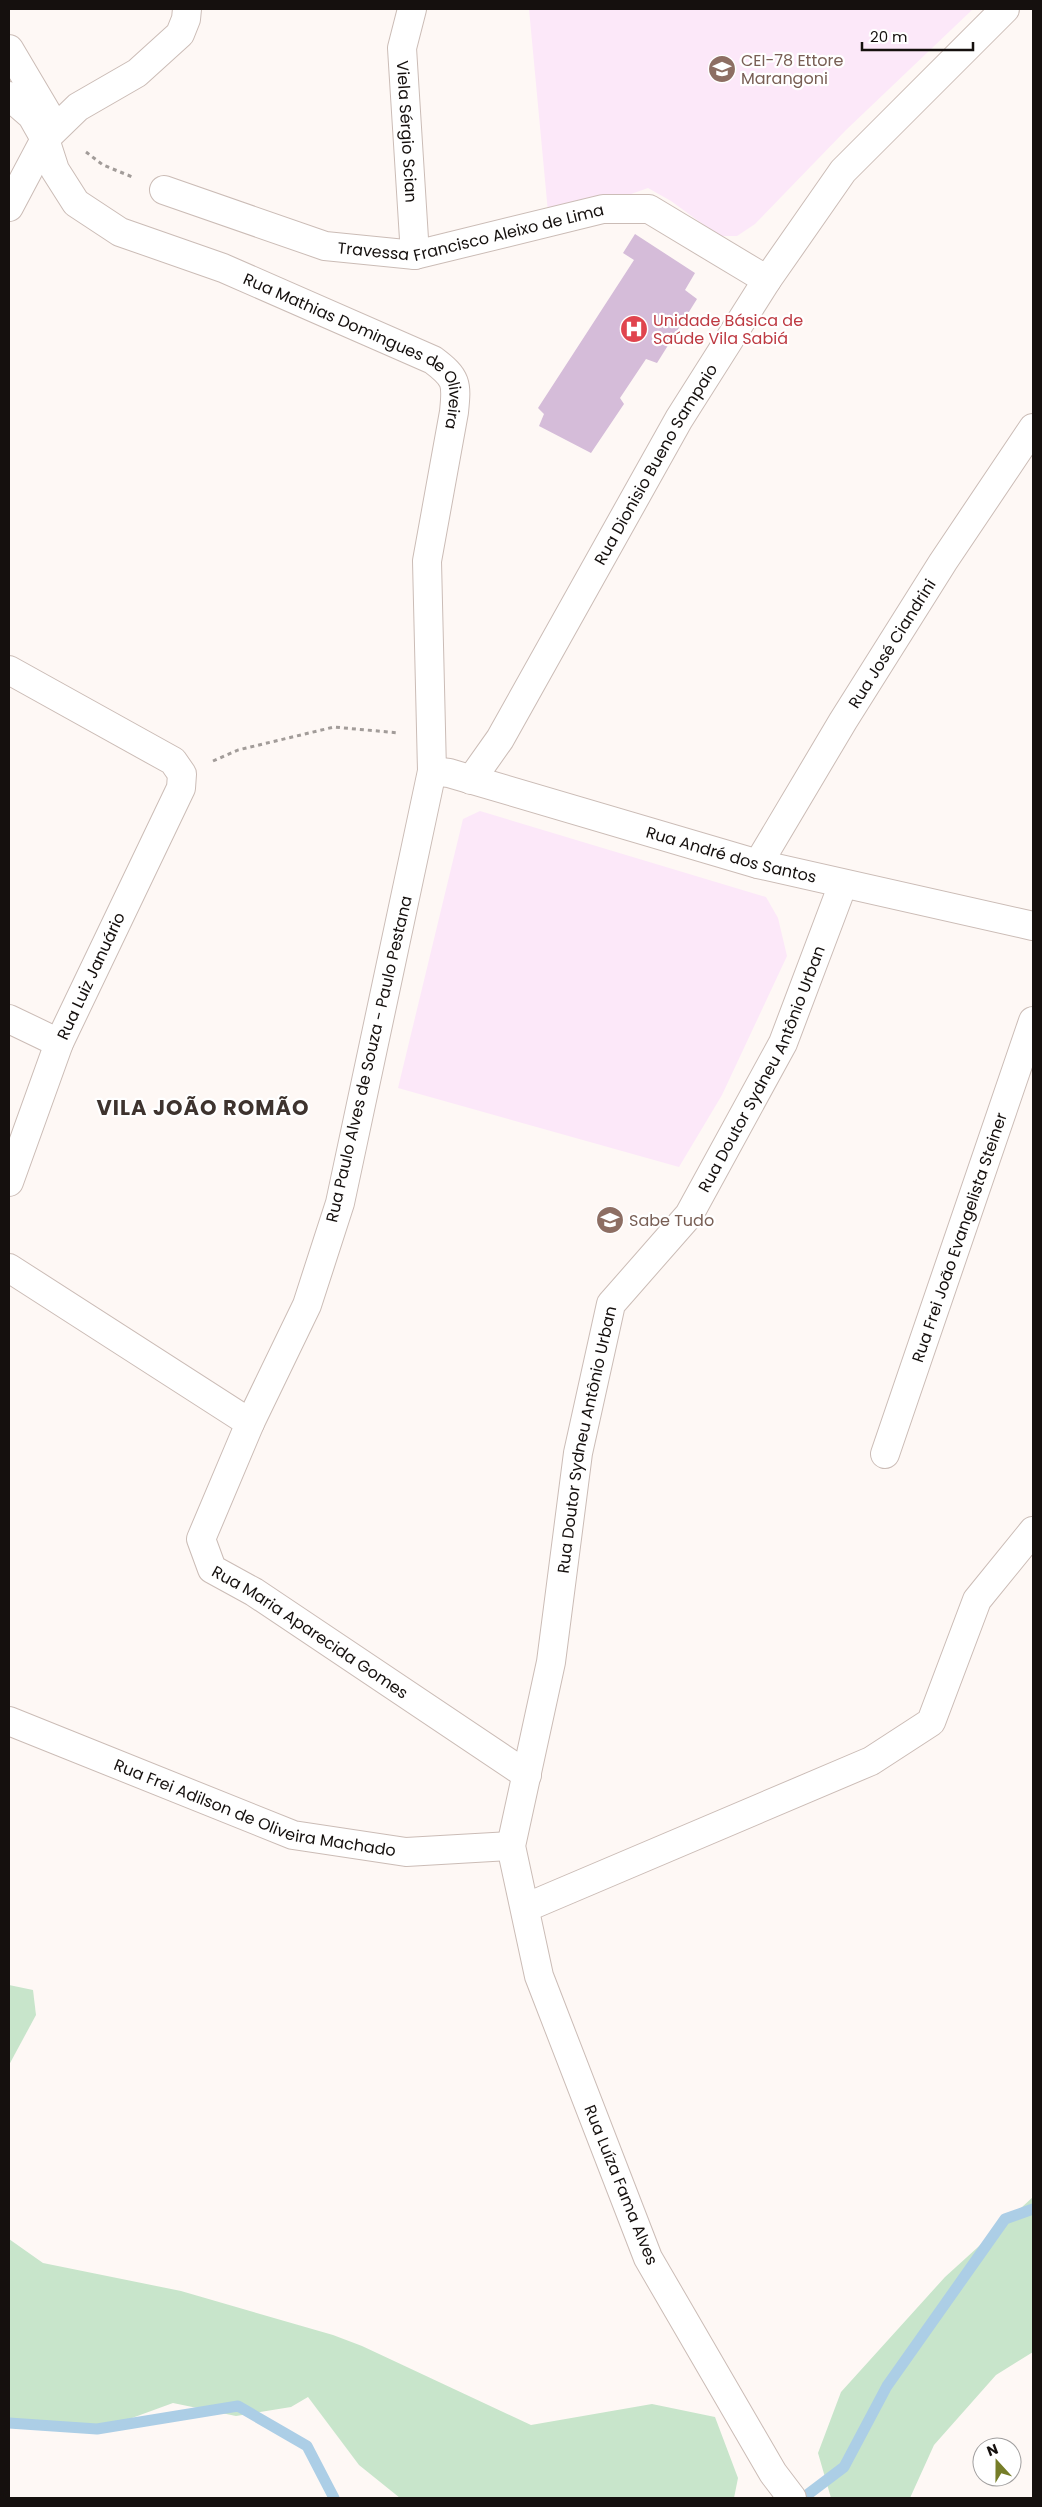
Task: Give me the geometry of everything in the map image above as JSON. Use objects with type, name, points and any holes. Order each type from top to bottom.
[{"type":"street","name":"Viela Sérgio Scian","points":[[412,9],[402,48],[415,255]]},
{"type":"street","name":"Rua Dionisio Bueno Sampaio","points":[[471,780],[500,739],[679,419],[767,280],[843,171],[1005,9]]},
{"type":"street","points":[[9,207],[50,134],[78,107],[137,73],[180,34],[194,12]]},
{"type":"street","points":[[9,49],[50,134]]},
{"type":"street","name":"Rua Mathias Domingues de Oliveira","points":[[9,96],[50,134],[55,170],[76,203],[120,232],[223,268],[433,360],[450,373],[456,390],[454,412],[427,562],[432,771]]},
{"type":"street","name":"Travessa Francisco Aleixo de Lima","points":[[164,190],[325,246],[415,255],[603,209],[649,209],[767,280]]},
{"type":"street","name":"Rua José Ciandrini","points":[[758,864],[858,696],[943,562],[1033,428]]},
{"type":"street","points":[[9,670],[173,761],[182,774]]},
{"type":"street","name":"Rua André dos Santos","points":[[432,771],[471,780],[758,864],[1033,926]]},
{"type":"street","name":"Rua Paulo Alves de Souza - Paulo Pestana","points":[[250,1423],[307,1305],[340,1203],[432,771]]},
{"type":"street","name":"Rua Luiz Januário","points":[[9,1182],[60,1043],[181,788],[182,774]]},
{"type":"street","name":"Rua Doutor Sydneu Antônio Urban","points":[[512,1846],[551,1662],[578,1453],[611,1304],[689,1215],[783,1043],[843,884]]},
{"type":"street","points":[[9,1019],[60,1043]]},
{"type":"street","name":"Rua Frei João Evangelista Steiner","points":[[885,1454],[1033,1021]]},
{"type":"street","points":[[9,1268],[250,1423]]},
{"type":"street","name":"Rua Maria Aparecida Gomes","points":[[250,1423],[201,1539],[212,1569],[254,1592],[527,1775]]},
{"type":"street","points":[[525,1908],[871,1761],[931,1722],[977,1600],[1033,1531]]},
{"type":"street","name":"Rua Frei Adilson de Oliveira Machado","points":[[9,1721],[293,1835],[406,1852],[512,1846]]},
{"type":"street","name":"Rua Luíza Fama Alves","points":[[512,1846],[539,1976],[648,2258],[773,2473],[792,2498]]},
{"type":"path","points":[[50,134],[64,138],[103,164],[164,190]]},
{"type":"path","points":[[182,774],[238,750],[334,727],[432,736]]},
{"type":"shaded area","name":"CEI-78 Ettore Marangoni","points":[[529,9],[973,9],[846,130],[755,224],[737,236],[719,236],[671,201],[648,188],[549,223]]},
{"type":"shaded area","points":[[480,811],[766,897],[778,918],[787,956],[722,1095],[679,1167],[398,1088],[463,819]]},
{"type":"green space","points":[[9,1985],[33,1990],[36,2015],[9,2065]]},
{"type":"green space","points":[[1033,2197],[1033,2352],[996,2375],[934,2445],[910,2498],[831,2498],[818,2453],[841,2392],[945,2277]]},
{"type":"green space","points":[[9,2239],[43,2263],[181,2291],[333,2335],[362,2346],[531,2425],[652,2404],[715,2417],[738,2478],[734,2498],[400,2498],[359,2465],[308,2397],[291,2407],[236,2416],[173,2403],[110,2426],[9,2420]]},
{"type":"building","name":"Unidade Básica de Saúde Vila Sabiá","points":[[635,234],[695,273],[685,290],[697,299],[657,363],[646,359],[620,398],[624,404],[591,453],[539,426],[544,414],[538,408],[634,260],[623,253]]},
{"type":"waterway","points":[[803,2498],[844,2467],[887,2386],[1005,2219],[1033,2209]]},
{"type":"waterway","points":[[9,2423],[97,2429],[238,2406],[307,2446],[334,2498]]},
{"type":"place","name":"CEI-78 Ettore Marangoni","points":[[722,69]]},
{"type":"place","name":"Unidade Básica de Saúde Vila Sabiá","points":[[634,329]]},
{"type":"place","name":"Sabe Tudo","points":[[610,1220]]},
{"type":"district","name":"VILA JOÃO ROMÃO","points":[[203,1107]]}]
